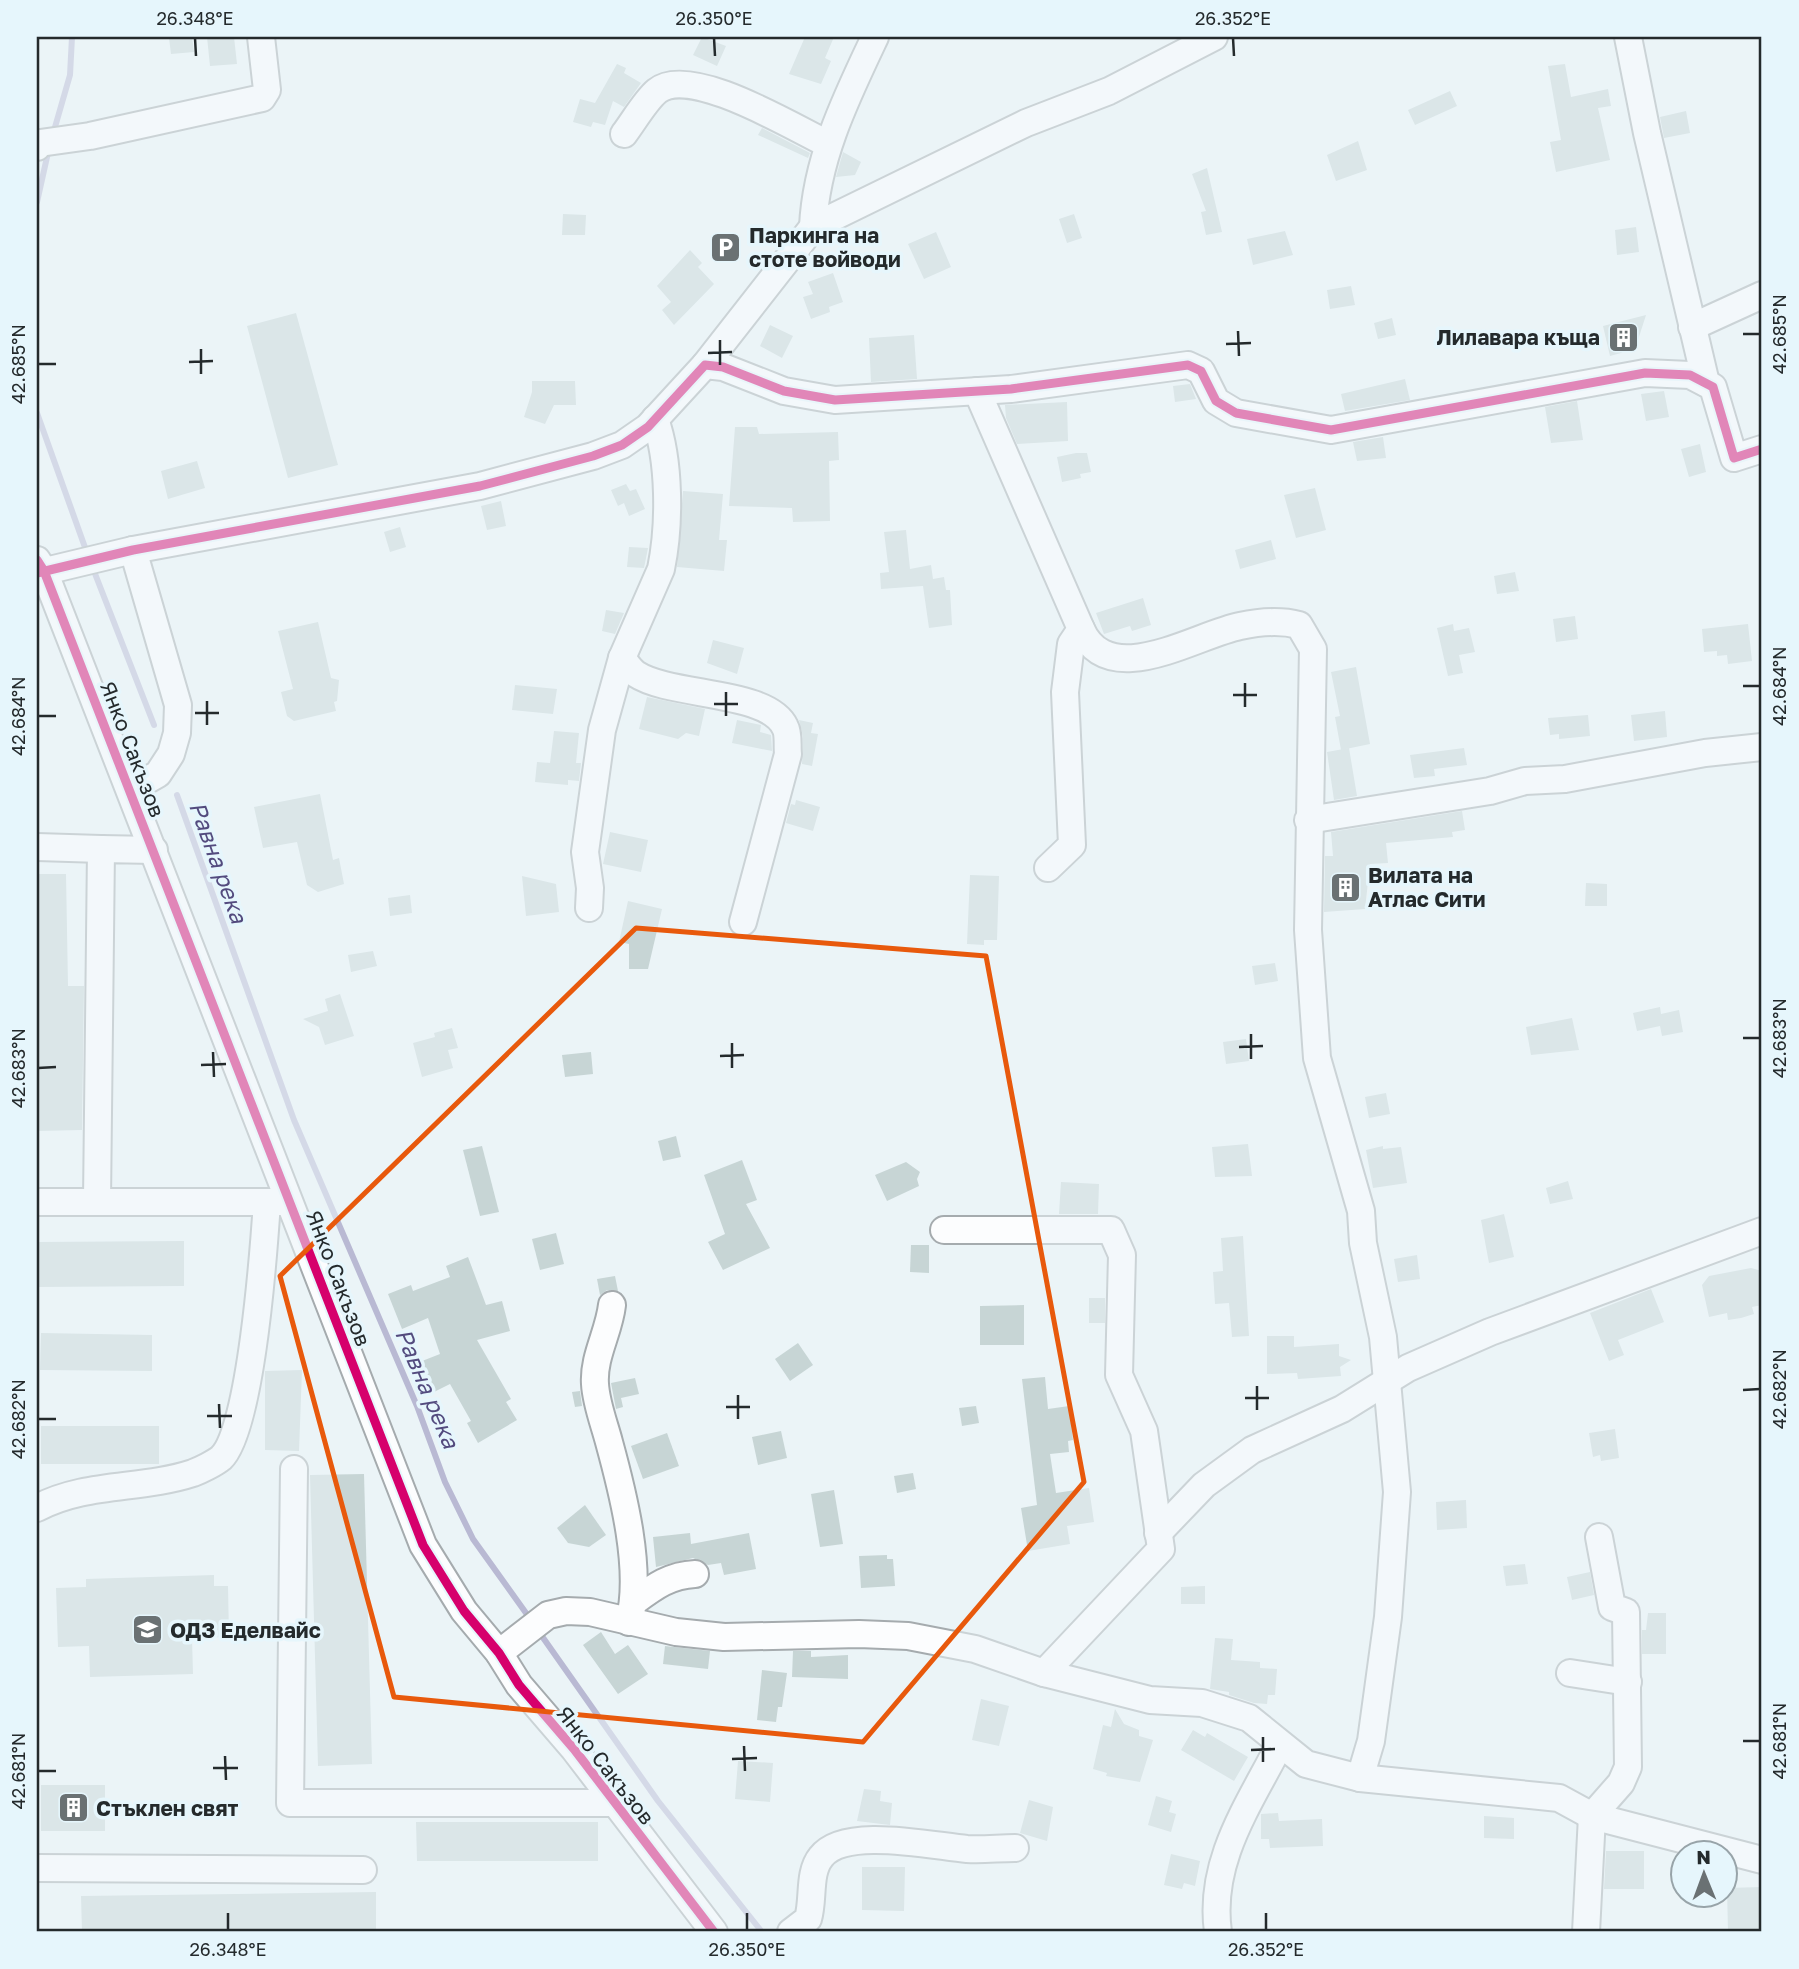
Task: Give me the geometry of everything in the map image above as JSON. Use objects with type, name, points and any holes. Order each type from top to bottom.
[{"type":"street","points":[[38,145],[262,98],[267,90],[261,37]]},
{"type":"street","points":[[813,227],[814,196],[828,144],[876,37]]},
{"type":"street","points":[[39,568],[480,486],[622,446],[655,419],[705,365],[813,227],[1026,123],[1109,91],[1214,37]]},
{"type":"street","points":[[1628,37],[1647,133],[1706,383]]},
{"type":"street","points":[[624,134],[658,90],[673,84],[694,84],[718,92],[828,144]]},
{"type":"street","points":[[1692,327],[1733,305],[1762,295]]},
{"type":"street","points":[[705,365],[723,368],[783,391],[835,400],[977,391],[1188,365],[1202,371],[1216,401],[1236,413],[1331,430],[1646,373],[1690,376],[1713,387],[1734,458],[1762,449]]},
{"type":"street","points":[[977,391],[1081,629],[1097,652],[1125,658],[1182,648],[1240,626],[1283,621],[1299,625],[1313,649],[1314,728],[1308,820],[1307,930],[1317,1058],[1361,1211],[1363,1242],[1383,1337],[1397,1492],[1388,1617],[1371,1741],[1360,1778]]},
{"type":"street","points":[[589,908],[586,839],[602,730],[622,658],[661,569],[664,552],[666,469],[663,443],[655,419]]},
{"type":"street","points":[[130,790],[158,774],[171,754],[177,733],[178,705],[134,550]]},
{"type":"street","name":"Янко Сакъзов","points":[[39,568],[154,850],[279,1202],[422,1545],[464,1611],[508,1646],[519,1685],[615,1803],[714,1932]]},
{"type":"street","points":[[1048,868],[1072,845],[1065,692],[1071,644],[1081,629]]},
{"type":"street","points":[[622,658],[634,673],[652,682],[759,706],[776,714],[787,729],[788,754],[743,922]]},
{"type":"street","points":[[1308,820],[1478,793],[1525,781],[1565,779],[1705,753],[1762,747]]},
{"type":"street","points":[[37,847],[154,850]]},
{"type":"street","points":[[97,1201],[101,849]]},
{"type":"street","points":[[37,1202],[279,1202],[236,1431],[222,1457],[193,1473],[82,1490],[37,1508]]},
{"type":"street","points":[[944,1230],[1111,1230],[1122,1255],[1119,1375],[1144,1431],[1161,1549],[1044,1673]]},
{"type":"street","points":[[1158,1533],[1203,1485],[1252,1450],[1342,1409],[1408,1368],[1490,1332],[1762,1231]]},
{"type":"street","points":[[612,1305],[610,1323],[595,1369],[595,1387],[616,1469],[633,1567],[632,1612]]},
{"type":"street","points":[[293,1469],[289,1803],[615,1803]]},
{"type":"street","points":[[1586,1932],[1592,1816],[1621,1783],[1628,1767],[1626,1612],[1612,1607],[1599,1537]]},
{"type":"street","points":[[632,1612],[659,1583],[680,1574],[695,1574]]},
{"type":"street","points":[[508,1646],[548,1615],[566,1611],[632,1612],[676,1632],[724,1637],[859,1634],[908,1636],[975,1649],[1044,1673],[1150,1700],[1202,1703],[1249,1718],[1306,1764],[1360,1778],[1559,1798],[1592,1816],[1762,1860]]},
{"type":"street","points":[[1570,1673],[1628,1682]]},
{"type":"street","points":[[1218,1932],[1215,1890],[1226,1850],[1280,1744]]},
{"type":"street","points":[[791,1932],[808,1919],[814,1871],[821,1856],[833,1846],[874,1840],[970,1849],[1015,1847]]},
{"type":"street","points":[[37,1868],[363,1870]]},
{"type":"highlighted area","points":[[636,928],[986,956],[1084,1482],[863,1742],[394,1697],[280,1276]]},
{"type":"building","points":[[192,37],[194,52],[171,54],[169,38]]},
{"type":"building","points":[[207,37],[234,37],[237,64],[210,66]]},
{"type":"building","points":[[702,37],[726,46],[717,66],[693,55]]},
{"type":"building","points":[[805,37],[834,37],[825,58],[831,61],[821,84],[789,74]]},
{"type":"building","points":[[617,64],[626,68],[624,73],[641,83],[624,107],[613,101],[605,125],[593,122],[591,127],[573,122],[580,99],[595,103]]},
{"type":"building","points":[[1565,64],[1571,97],[1608,89],[1611,106],[1598,108],[1610,160],[1556,172],[1550,142],[1561,140],[1548,66]]},
{"type":"building","points":[[1450,91],[1457,106],[1415,125],[1408,110]]},
{"type":"building","points":[[1686,111],[1690,133],[1664,138],[1660,117]]},
{"type":"building","points":[[762,128],[810,153],[808,158],[758,135]]},
{"type":"building","points":[[1358,141],[1367,170],[1336,181],[1327,155]]},
{"type":"building","points":[[843,152],[861,162],[855,175],[836,177]]},
{"type":"building","points":[[1207,168],[1222,232],[1206,235],[1201,212],[1206,211],[1192,174]]},
{"type":"building","points":[[563,214],[586,215],[585,235],[562,235]]},
{"type":"building","points":[[1074,214],[1082,238],[1067,243],[1059,219]]},
{"type":"building","points":[[1636,227],[1639,252],[1617,255],[1615,230]]},
{"type":"building","points":[[1285,231],[1293,255],[1253,265],[1247,239]]},
{"type":"building","points":[[936,232],[951,267],[924,279],[908,244]]},
{"type":"building","points":[[690,250],[702,263],[698,267],[714,284],[674,325],[662,310],[671,302],[657,286]]},
{"type":"building","points":[[833,273],[843,302],[829,307],[830,312],[811,319],[803,297],[813,294],[808,282]]},
{"type":"building","points":[[1351,286],[1355,305],[1330,309],[1327,290]]},
{"type":"building","points":[[296,313],[338,465],[288,478],[247,326]]},
{"type":"building","name":"Лилавара къща","points":[[1646,315],[1638,340],[1621,353],[1610,356],[1603,326]]},
{"type":"building","points":[[1392,318],[1396,335],[1378,339],[1374,323]]},
{"type":"building","points":[[770,325],[793,336],[782,358],[760,346]]},
{"type":"building","points":[[914,335],[917,379],[871,382],[869,338]]},
{"type":"building","points":[[1405,379],[1410,400],[1345,411],[1341,394]]},
{"type":"building","points":[[532,381],[575,381],[576,405],[554,405],[545,424],[524,417],[532,392]]},
{"type":"building","points":[[1190,384],[1196,399],[1175,402],[1173,386]]},
{"type":"building","points":[[1664,391],[1669,417],[1646,421],[1641,394]]},
{"type":"building","points":[[1577,401],[1583,440],[1551,443],[1545,407]]},
{"type":"building","points":[[1067,402],[1068,441],[1017,444],[1006,418],[1005,405]]},
{"type":"building","points":[[735,427],[757,427],[759,434],[838,432],[839,460],[829,461],[830,521],[793,522],[792,508],[729,506]]},
{"type":"building","points":[[1383,437],[1386,458],[1357,461],[1353,442]]},
{"type":"building","points":[[1700,444],[1706,472],[1689,477],[1681,449]]},
{"type":"building","points":[[1087,453],[1091,472],[1080,474],[1081,478],[1062,482],[1057,457]]},
{"type":"building","points":[[197,461],[205,488],[168,499],[161,471]]},
{"type":"building","points":[[626,484],[630,491],[636,489],[645,509],[629,516],[624,503],[618,506],[611,490]]},
{"type":"building","points":[[1315,488],[1326,530],[1296,538],[1284,495]]},
{"type":"building","points":[[683,491],[723,494],[719,540],[727,540],[724,571],[677,567]]},
{"type":"building","points":[[501,501],[506,526],[487,530],[481,506]]},
{"type":"building","points":[[400,527],[406,547],[390,552],[384,532]]},
{"type":"building","points":[[906,530],[910,569],[931,565],[933,579],[944,577],[946,590],[950,590],[952,625],[929,628],[923,586],[881,589],[880,573],[889,572],[884,532]]},
{"type":"building","points":[[1271,540],[1276,559],[1240,569],[1235,550]]},
{"type":"building","points":[[629,547],[648,548],[644,568],[627,567]]},
{"type":"building","points":[[1515,572],[1519,591],[1497,594],[1494,576]]},
{"type":"building","points":[[1143,598],[1151,625],[1132,631],[1130,626],[1104,634],[1096,613]]},
{"type":"building","points":[[606,610],[624,613],[615,634],[602,631]]},
{"type":"building","points":[[1575,616],[1578,639],[1556,642],[1553,619]]},
{"type":"building","points":[[318,622],[331,678],[339,680],[337,701],[334,702],[336,711],[294,721],[287,716],[281,692],[293,689],[278,631]]},
{"type":"building","points":[[1453,624],[1454,631],[1469,628],[1475,652],[1459,655],[1463,673],[1448,676],[1437,628]]},
{"type":"building","points":[[1748,624],[1752,661],[1728,664],[1727,655],[1717,656],[1717,651],[1704,652],[1702,629]]},
{"type":"building","points":[[713,640],[744,648],[737,674],[707,663]]},
{"type":"building","points":[[1356,667],[1370,744],[1341,750],[1335,717],[1340,716],[1331,672]]},
{"type":"building","points":[[515,685],[557,689],[553,714],[512,710]]},
{"type":"building","points":[[647,697],[705,709],[699,736],[686,733],[678,739],[639,729]]},
{"type":"building","points":[[1665,711],[1667,737],[1634,741],[1631,715]]},
{"type":"building","points":[[1588,715],[1590,736],[1559,739],[1559,734],[1550,735],[1548,718]]},
{"type":"building","points":[[737,720],[761,725],[760,732],[771,735],[772,751],[732,743]]},
{"type":"building","points":[[799,720],[813,723],[811,733],[818,734],[812,766],[802,764],[803,736]]},
{"type":"building","points":[[554,731],[579,733],[576,763],[581,763],[579,781],[568,780],[568,785],[535,782],[537,762],[550,763]]},
{"type":"building","points":[[1349,748],[1357,796],[1334,800],[1327,752]]},
{"type":"building","points":[[1464,748],[1467,765],[1434,769],[1435,776],[1414,778],[1410,755]]},
{"type":"building","points":[[320,794],[333,860],[339,858],[344,884],[318,892],[307,885],[297,842],[263,848],[254,807]]},
{"type":"building","points":[[796,800],[820,807],[813,831],[786,823],[791,804],[795,805]]},
{"type":"building","points":[[1462,811],[1465,830],[1452,832],[1453,837],[1386,843],[1388,863],[1370,864],[1365,909],[1324,912],[1325,856],[1333,856],[1331,832]]},
{"type":"building","points":[[610,832],[648,840],[641,872],[603,864]]},
{"type":"building","points":[[37,874],[66,874],[68,986],[84,986],[82,1130],[37,1131]]},
{"type":"building","points":[[970,875],[999,876],[997,940],[984,940],[984,945],[967,944]]},
{"type":"building","points":[[522,876],[556,884],[559,912],[526,916]]},
{"type":"building","points":[[1586,883],[1607,884],[1607,906],[1585,906]]},
{"type":"building","points":[[410,895],[412,913],[390,916],[388,898]]},
{"type":"building","points":[[628,901],[662,909],[648,969],[629,969],[629,944],[619,942]]},
{"type":"building","points":[[373,951],[377,966],[351,972],[348,955]]},
{"type":"building","points":[[1275,963],[1278,981],[1255,985],[1252,966]]},
{"type":"building","points":[[340,994],[354,1036],[325,1045],[319,1027],[303,1019],[328,1011],[325,999]]},
{"type":"building","points":[[1660,1007],[1661,1014],[1679,1010],[1683,1032],[1662,1036],[1660,1026],[1637,1031],[1633,1013]]},
{"type":"building","points":[[1572,1018],[1579,1050],[1531,1055],[1526,1027]]},
{"type":"building","points":[[452,1028],[458,1048],[448,1050],[453,1068],[422,1077],[413,1043],[435,1037],[434,1033]]},
{"type":"building","points":[[1246,1039],[1249,1061],[1226,1064],[1223,1042]]},
{"type":"building","points":[[591,1052],[593,1074],[565,1077],[562,1055]]},
{"type":"building","points":[[1386,1093],[1390,1114],[1369,1118],[1365,1097]]},
{"type":"building","points":[[676,1136],[681,1157],[663,1161],[658,1141]]},
{"type":"building","points":[[1248,1144],[1252,1176],[1215,1177],[1212,1147]]},
{"type":"building","points":[[482,1146],[499,1212],[480,1216],[463,1150]]},
{"type":"building","points":[[1383,1146],[1383,1149],[1401,1147],[1407,1183],[1373,1188],[1366,1150]]},
{"type":"building","points":[[742,1160],[757,1200],[746,1204],[770,1248],[723,1270],[708,1242],[725,1234],[704,1175]]},
{"type":"building","points":[[906,1162],[920,1172],[917,1179],[919,1186],[887,1201],[875,1175]]},
{"type":"building","points":[[1568,1181],[1573,1199],[1550,1204],[1546,1188]]},
{"type":"building","points":[[1061,1182],[1099,1184],[1098,1214],[1059,1214]]},
{"type":"building","points":[[1504,1214],[1514,1257],[1489,1263],[1481,1220]]},
{"type":"building","points":[[556,1233],[564,1264],[540,1270],[532,1239]]},
{"type":"building","points":[[1243,1236],[1249,1336],[1232,1337],[1229,1303],[1215,1304],[1213,1272],[1223,1271],[1221,1238]]},
{"type":"building","points":[[184,1241],[184,1286],[37,1287],[37,1242]]},
{"type":"building","points":[[911,1245],[929,1245],[929,1273],[910,1272]]},
{"type":"building","points":[[1417,1255],[1420,1279],[1398,1282],[1394,1259]]},
{"type":"building","points":[[468,1257],[486,1305],[502,1301],[510,1331],[477,1340],[511,1399],[506,1402],[517,1420],[478,1443],[467,1423],[471,1421],[450,1384],[430,1394],[417,1363],[440,1354],[428,1318],[402,1329],[388,1294],[411,1285],[413,1291],[450,1277],[446,1266]]},
{"type":"building","points":[[1751,1268],[1762,1271],[1762,1305],[1752,1307],[1754,1314],[1741,1318],[1728,1320],[1727,1313],[1709,1317],[1702,1285],[1709,1276]]},
{"type":"building","points":[[615,1276],[618,1291],[607,1290],[600,1295],[597,1279]]},
{"type":"building","points":[[1651,1289],[1664,1322],[1618,1340],[1624,1355],[1609,1361],[1590,1313]]},
{"type":"building","points":[[1089,1298],[1105,1298],[1105,1323],[1089,1323]]},
{"type":"building","points":[[1024,1305],[1024,1345],[980,1345],[980,1306]]},
{"type":"building","points":[[41,1333],[152,1335],[152,1371],[40,1370]]},
{"type":"building","points":[[1267,1336],[1294,1336],[1294,1347],[1339,1344],[1339,1356],[1351,1360],[1340,1367],[1341,1376],[1298,1379],[1297,1373],[1267,1374]]},
{"type":"building","points":[[798,1343],[813,1365],[790,1381],[775,1359]]},
{"type":"building","points":[[302,1370],[299,1451],[265,1450],[265,1371]]},
{"type":"building","points":[[1045,1377],[1048,1409],[1069,1406],[1073,1440],[1068,1441],[1069,1452],[1050,1454],[1056,1493],[1089,1488],[1094,1522],[1067,1526],[1070,1544],[1028,1551],[1021,1508],[1037,1505],[1022,1379]]},
{"type":"building","points":[[635,1378],[639,1394],[621,1398],[623,1407],[616,1409],[611,1383]]},
{"type":"building","points":[[580,1391],[582,1406],[575,1407],[572,1392]]},
{"type":"building","points":[[976,1406],[979,1423],[962,1426],[959,1408]]},
{"type":"building","points":[[41,1426],[159,1426],[159,1464],[41,1464]]},
{"type":"building","points":[[1615,1429],[1619,1458],[1601,1461],[1600,1455],[1593,1457],[1589,1433]]},
{"type":"building","points":[[781,1431],[787,1458],[758,1465],[752,1437]]},
{"type":"building","points":[[667,1433],[679,1466],[643,1479],[631,1446]]},
{"type":"building","points":[[913,1473],[916,1489],[897,1493],[894,1476]]},
{"type":"building","points":[[364,1474],[372,1764],[318,1766],[310,1475]]},
{"type":"building","points":[[834,1490],[843,1544],[820,1547],[811,1494]]},
{"type":"building","points":[[1466,1500],[1467,1528],[1437,1530],[1436,1502]]},
{"type":"building","points":[[585,1505],[606,1535],[589,1547],[568,1543],[557,1528]]},
{"type":"building","points":[[690,1533],[691,1544],[749,1533],[756,1569],[724,1575],[721,1563],[708,1565],[693,1558],[656,1567],[653,1537]]},
{"type":"building","points":[[887,1555],[887,1559],[893,1559],[895,1586],[861,1588],[859,1556]]},
{"type":"building","points":[[1525,1564],[1528,1584],[1506,1586],[1503,1566]]},
{"type":"building","points":[[1590,1572],[1594,1595],[1572,1600],[1567,1577]]},
{"type":"building","points":[[214,1575],[214,1586],[228,1586],[229,1637],[192,1638],[193,1674],[90,1677],[89,1646],[58,1647],[56,1588],[86,1587],[86,1579]]},
{"type":"building","points":[[1205,1586],[1205,1604],[1181,1604],[1181,1587]]},
{"type":"building","points":[[1648,1613],[1666,1613],[1666,1654],[1642,1654],[1642,1630],[1646,1630]]},
{"type":"building","points":[[601,1632],[615,1654],[628,1645],[648,1674],[618,1694],[583,1645]]},
{"type":"building","points":[[1215,1638],[1233,1639],[1231,1660],[1260,1662],[1260,1668],[1277,1669],[1275,1695],[1268,1695],[1267,1704],[1254,1703],[1229,1695],[1229,1692],[1210,1689]]},
{"type":"building","points":[[665,1646],[710,1651],[708,1669],[663,1664]]},
{"type":"building","points":[[793,1651],[811,1651],[811,1657],[848,1655],[848,1679],[792,1677]]},
{"type":"building","points":[[762,1670],[787,1673],[782,1707],[778,1707],[776,1722],[757,1720]]},
{"type":"building","points":[[981,1699],[1009,1706],[999,1746],[972,1740]]},
{"type":"building","points":[[1115,1709],[1124,1724],[1139,1730],[1139,1736],[1153,1740],[1140,1782],[1106,1776],[1107,1773],[1093,1769],[1103,1725],[1111,1727]]},
{"type":"building","points":[[1193,1730],[1205,1737],[1207,1733],[1248,1757],[1234,1781],[1181,1750]]},
{"type":"building","points":[[738,1761],[773,1763],[770,1802],[735,1799]]},
{"type":"building","name":"Стъклен свят","points":[[41,1785],[105,1785],[105,1831],[41,1831]]},
{"type":"building","points":[[864,1789],[881,1791],[880,1801],[892,1803],[890,1825],[857,1821]]},
{"type":"building","points":[[1156,1796],[1172,1801],[1169,1812],[1176,1814],[1171,1832],[1148,1825]]},
{"type":"building","points":[[1029,1800],[1053,1807],[1047,1841],[1020,1833]]},
{"type":"building","points":[[1278,1813],[1279,1821],[1322,1819],[1323,1846],[1270,1848],[1269,1839],[1261,1839],[1261,1814]]},
{"type":"building","points":[[1484,1816],[1514,1818],[1514,1839],[1484,1838]]},
{"type":"building","points":[[416,1822],[598,1822],[598,1861],[417,1861]]},
{"type":"building","points":[[1606,1851],[1644,1851],[1644,1889],[1604,1889]]},
{"type":"building","points":[[1171,1854],[1200,1861],[1195,1886],[1184,1883],[1182,1889],[1164,1885]]},
{"type":"building","points":[[862,1867],[905,1867],[904,1911],[862,1910]]},
{"type":"building","points":[[1762,1887],[1762,1932],[1728,1932],[1728,1910],[1740,1910],[1740,1888]]},
{"type":"building","points":[[376,1892],[376,1932],[82,1932],[81,1896]]},
{"type":"waterway","name":"Равна река","points":[[53,134],[70,75],[72,37]]},
{"type":"waterway","name":"Равна река","points":[[37,202],[49,148]]},
{"type":"waterway","name":"Равна река","points":[[37,413],[87,553]]},
{"type":"waterway","name":"Равна река","points":[[92,566],[154,725]]},
{"type":"waterway","name":"Равна река","points":[[177,795],[294,1120],[417,1406],[445,1482],[473,1539],[531,1620]]},
{"type":"waterway","name":"Равна река","points":[[539,1632],[658,1801],[762,1932]]},
{"type":"cycle path","points":[[37,573],[133,550],[480,486],[593,456],[622,445],[648,427],[705,365],[723,367],[784,391],[835,400],[1011,389],[1188,365],[1201,371],[1216,401],[1236,413],[1331,430],[1645,373],[1690,375],[1713,387],[1734,458],[1762,449]]},
{"type":"cycle path","points":[[37,560],[44,571],[423,1545],[464,1611],[499,1653],[519,1685],[574,1749],[714,1932]]},
{"type":"place","name":"Паркинга на стоте войводи","points":[[726,247]]},
{"type":"place","name":"Лилавара къща","points":[[1623,337]]},
{"type":"place","name":"Вилата на Атлас Сити","points":[[1345,887]]},
{"type":"place","name":"ОДЗ Еделвайс","points":[[147,1630]]},
{"type":"place","name":"Стъклен свят","points":[[73,1808]]}]
